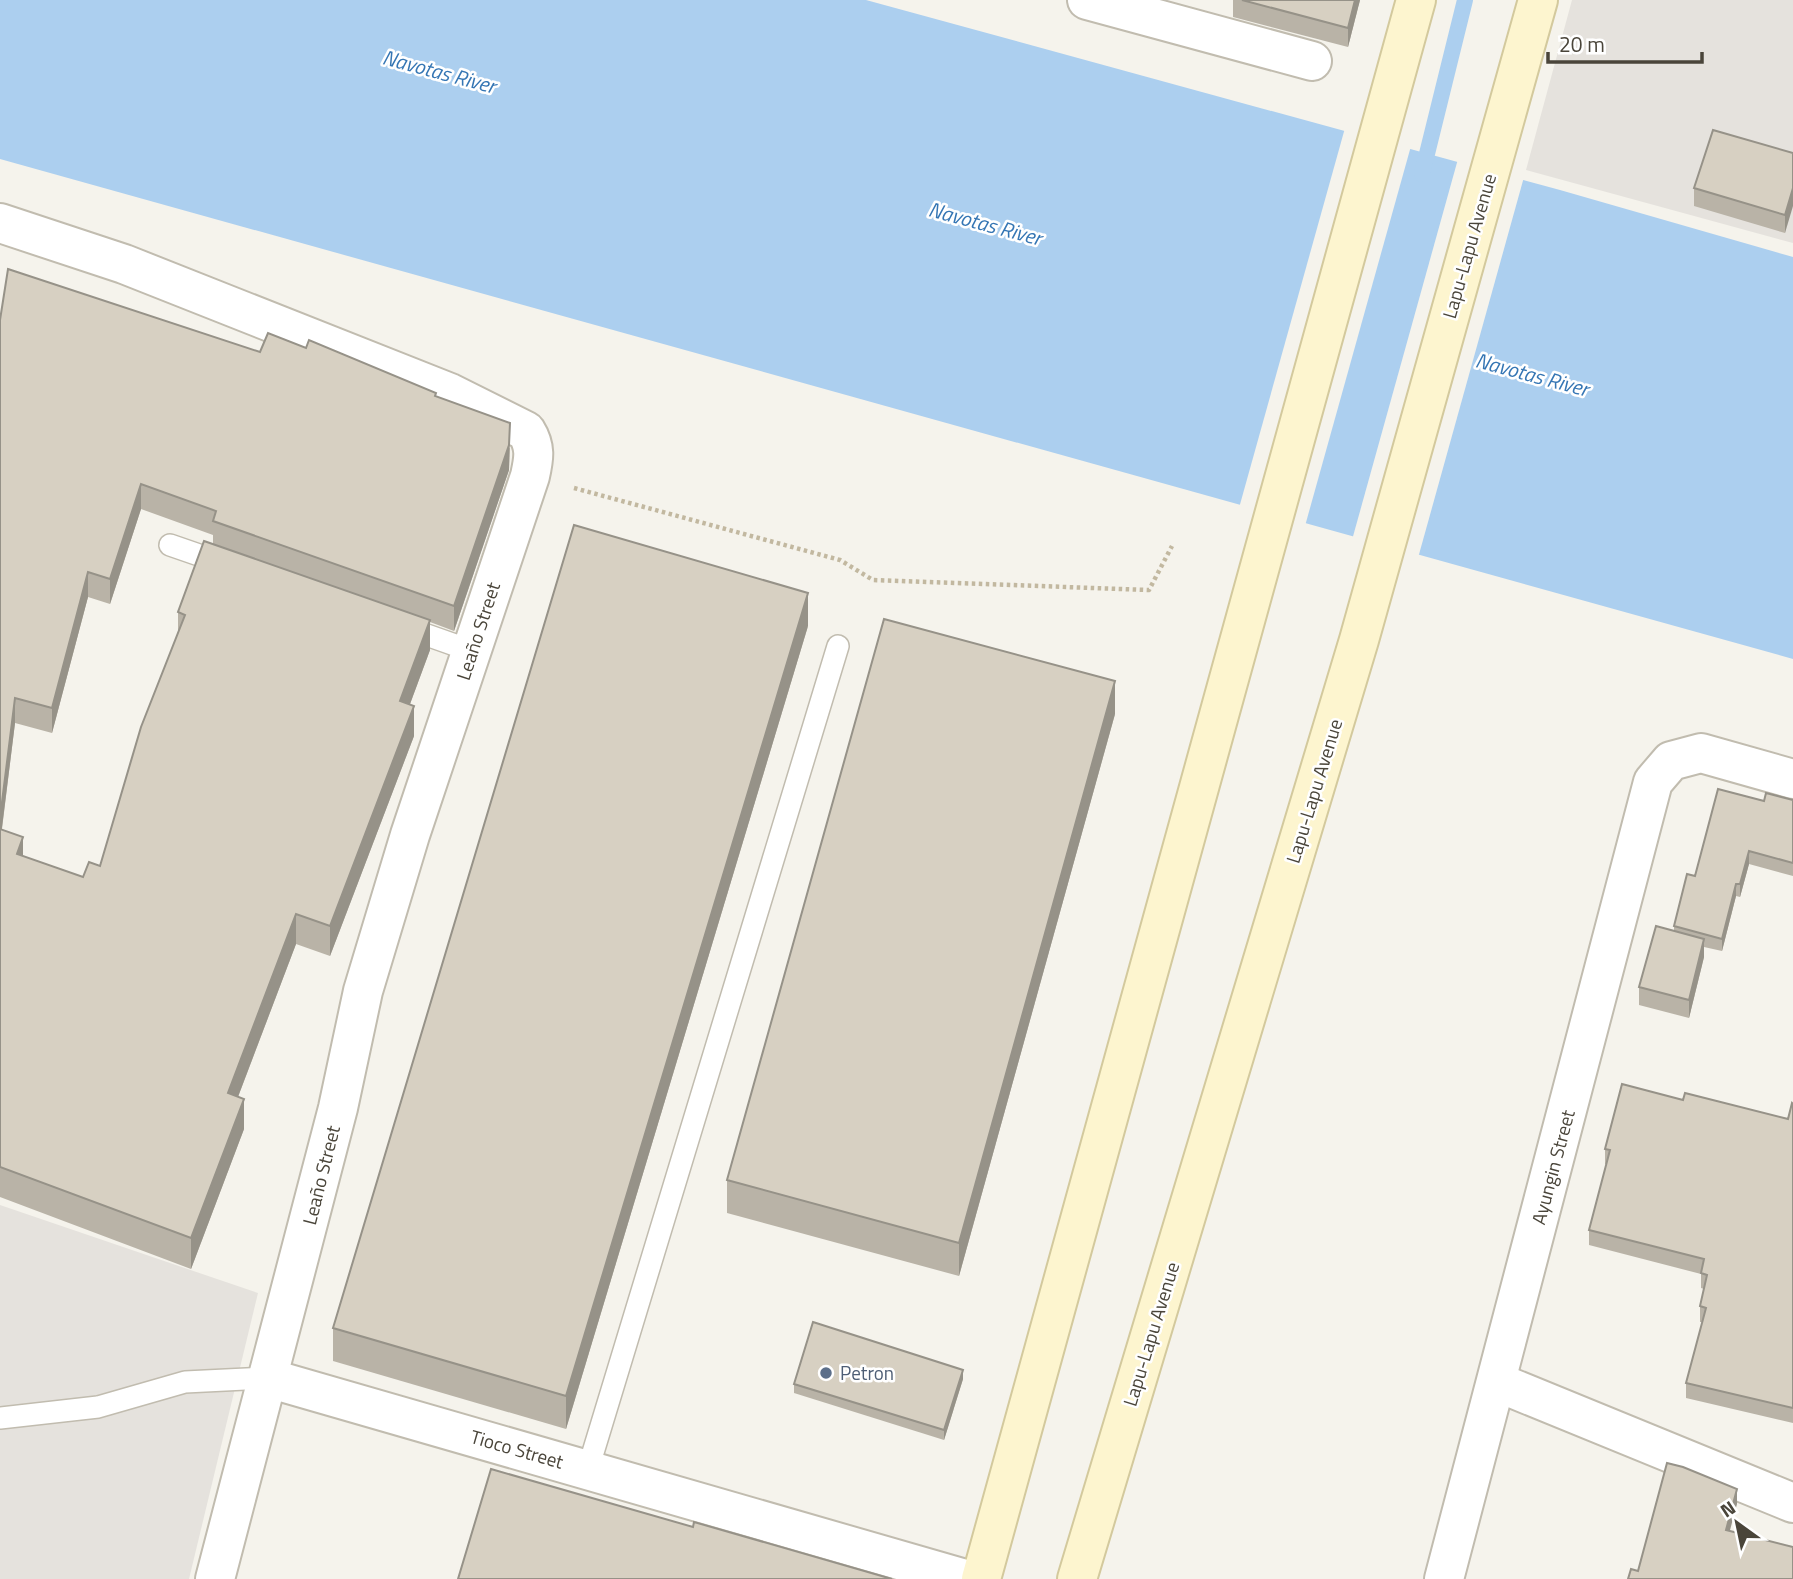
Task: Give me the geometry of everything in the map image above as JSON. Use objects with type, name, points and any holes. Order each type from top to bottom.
[{"type":"main road","points":[[981,1579],[1416,0]]},
{"type":"main road","name":"Lapu-Lapu Avenue","points":[[1077,1579],[1366,616],[1538,0]]},
{"type":"street","points":[[1087,0],[1126,5],[1312,61]]},
{"type":"street","name":"Leaño Street","points":[[0,223],[124,264],[450,393],[526,431],[532,441],[535,455],[530,476],[410,835],[363,991],[338,1108],[268,1378]]},
{"type":"street","name":"Ayungin Street","points":[[1444,1579],[1653,782],[1671,761],[1701,753],[1793,779]]},
{"type":"street","points":[[215,1579],[268,1378]]},
{"type":"street","name":"Tioco Street","points":[[268,1378],[965,1579]]},
{"type":"street","points":[[1497,1382],[1793,1503]]},
{"type":"lane","points":[[170,545],[247,572]]},
{"type":"lane","points":[[387,621],[472,651]]},
{"type":"lane","points":[[588,1469],[838,646]]},
{"type":"lane","points":[[0,1419],[99,1407],[185,1382],[268,1378]]},
{"type":"path","points":[[530,476],[840,560],[873,580],[1149,590],[1172,546]]},
{"type":"shaded area","points":[[1572,0],[1793,0],[1793,243],[1526,170]]},
{"type":"shaded area","points":[[0,1205],[258,1293],[189,1579],[0,1579]]},
{"type":"water","name":"Navotas River","points":[[0,0],[866,0],[1560,190],[1793,257],[1793,659],[0,159]]},
{"type":"pier","points":[[1345,128],[1411,146],[1305,526],[1239,508]]},
{"type":"pier","points":[[1458,159],[1524,177],[1418,558],[1352,540]]},
{"type":"building","points":[[1242,0],[1355,0],[1348,28]]},
{"type":"building","points":[[1713,130],[1793,153],[1793,188],[1785,215],[1694,188]]},
{"type":"building","points":[[8,269],[260,352],[268,333],[306,348],[309,340],[436,393],[435,396],[510,423],[509,445],[454,606],[213,521],[216,511],[141,484],[110,579],[88,572],[52,708],[15,698],[0,818],[0,320]]},
{"type":"building","points":[[574,525],[808,593],[566,1396],[333,1328]]},
{"type":"building","points":[[204,541],[430,620],[400,701],[414,706],[330,926],[296,914],[228,1093],[244,1099],[191,1238],[0,1167],[0,829],[23,837],[17,854],[83,877],[89,862],[100,866],[141,727],[185,615],[178,612]]},
{"type":"building","points":[[884,619],[1115,681],[959,1243],[727,1180]]},
{"type":"building","points":[[1718,789],[1764,801],[1766,793],[1793,800],[1793,863],[1749,851],[1740,884],[1736,884],[1722,939],[1674,926],[1687,874],[1695,876]]},
{"type":"building","points":[[1656,926],[1704,939],[1689,1000],[1639,987]]},
{"type":"building","points":[[1622,1084],[1683,1100],[1685,1093],[1788,1119],[1793,1104],[1793,1408],[1686,1383],[1706,1308],[1700,1306],[1707,1275],[1701,1273],[1704,1259],[1589,1230],[1610,1150],[1605,1149]]},
{"type":"building","points":[[813,1322],[963,1370],[944,1430],[794,1384]]},
{"type":"building","points":[[1667,1463],[1737,1489],[1726,1530],[1793,1547],[1793,1579],[1628,1579],[1631,1569],[1638,1571]]},
{"type":"building","points":[[491,1469],[693,1527],[694,1522],[892,1579],[458,1579]]},
{"type":"waterway","points":[[1422,174],[1465,0]]},
{"type":"place","name":"Petron","points":[[826,1373]]}]
